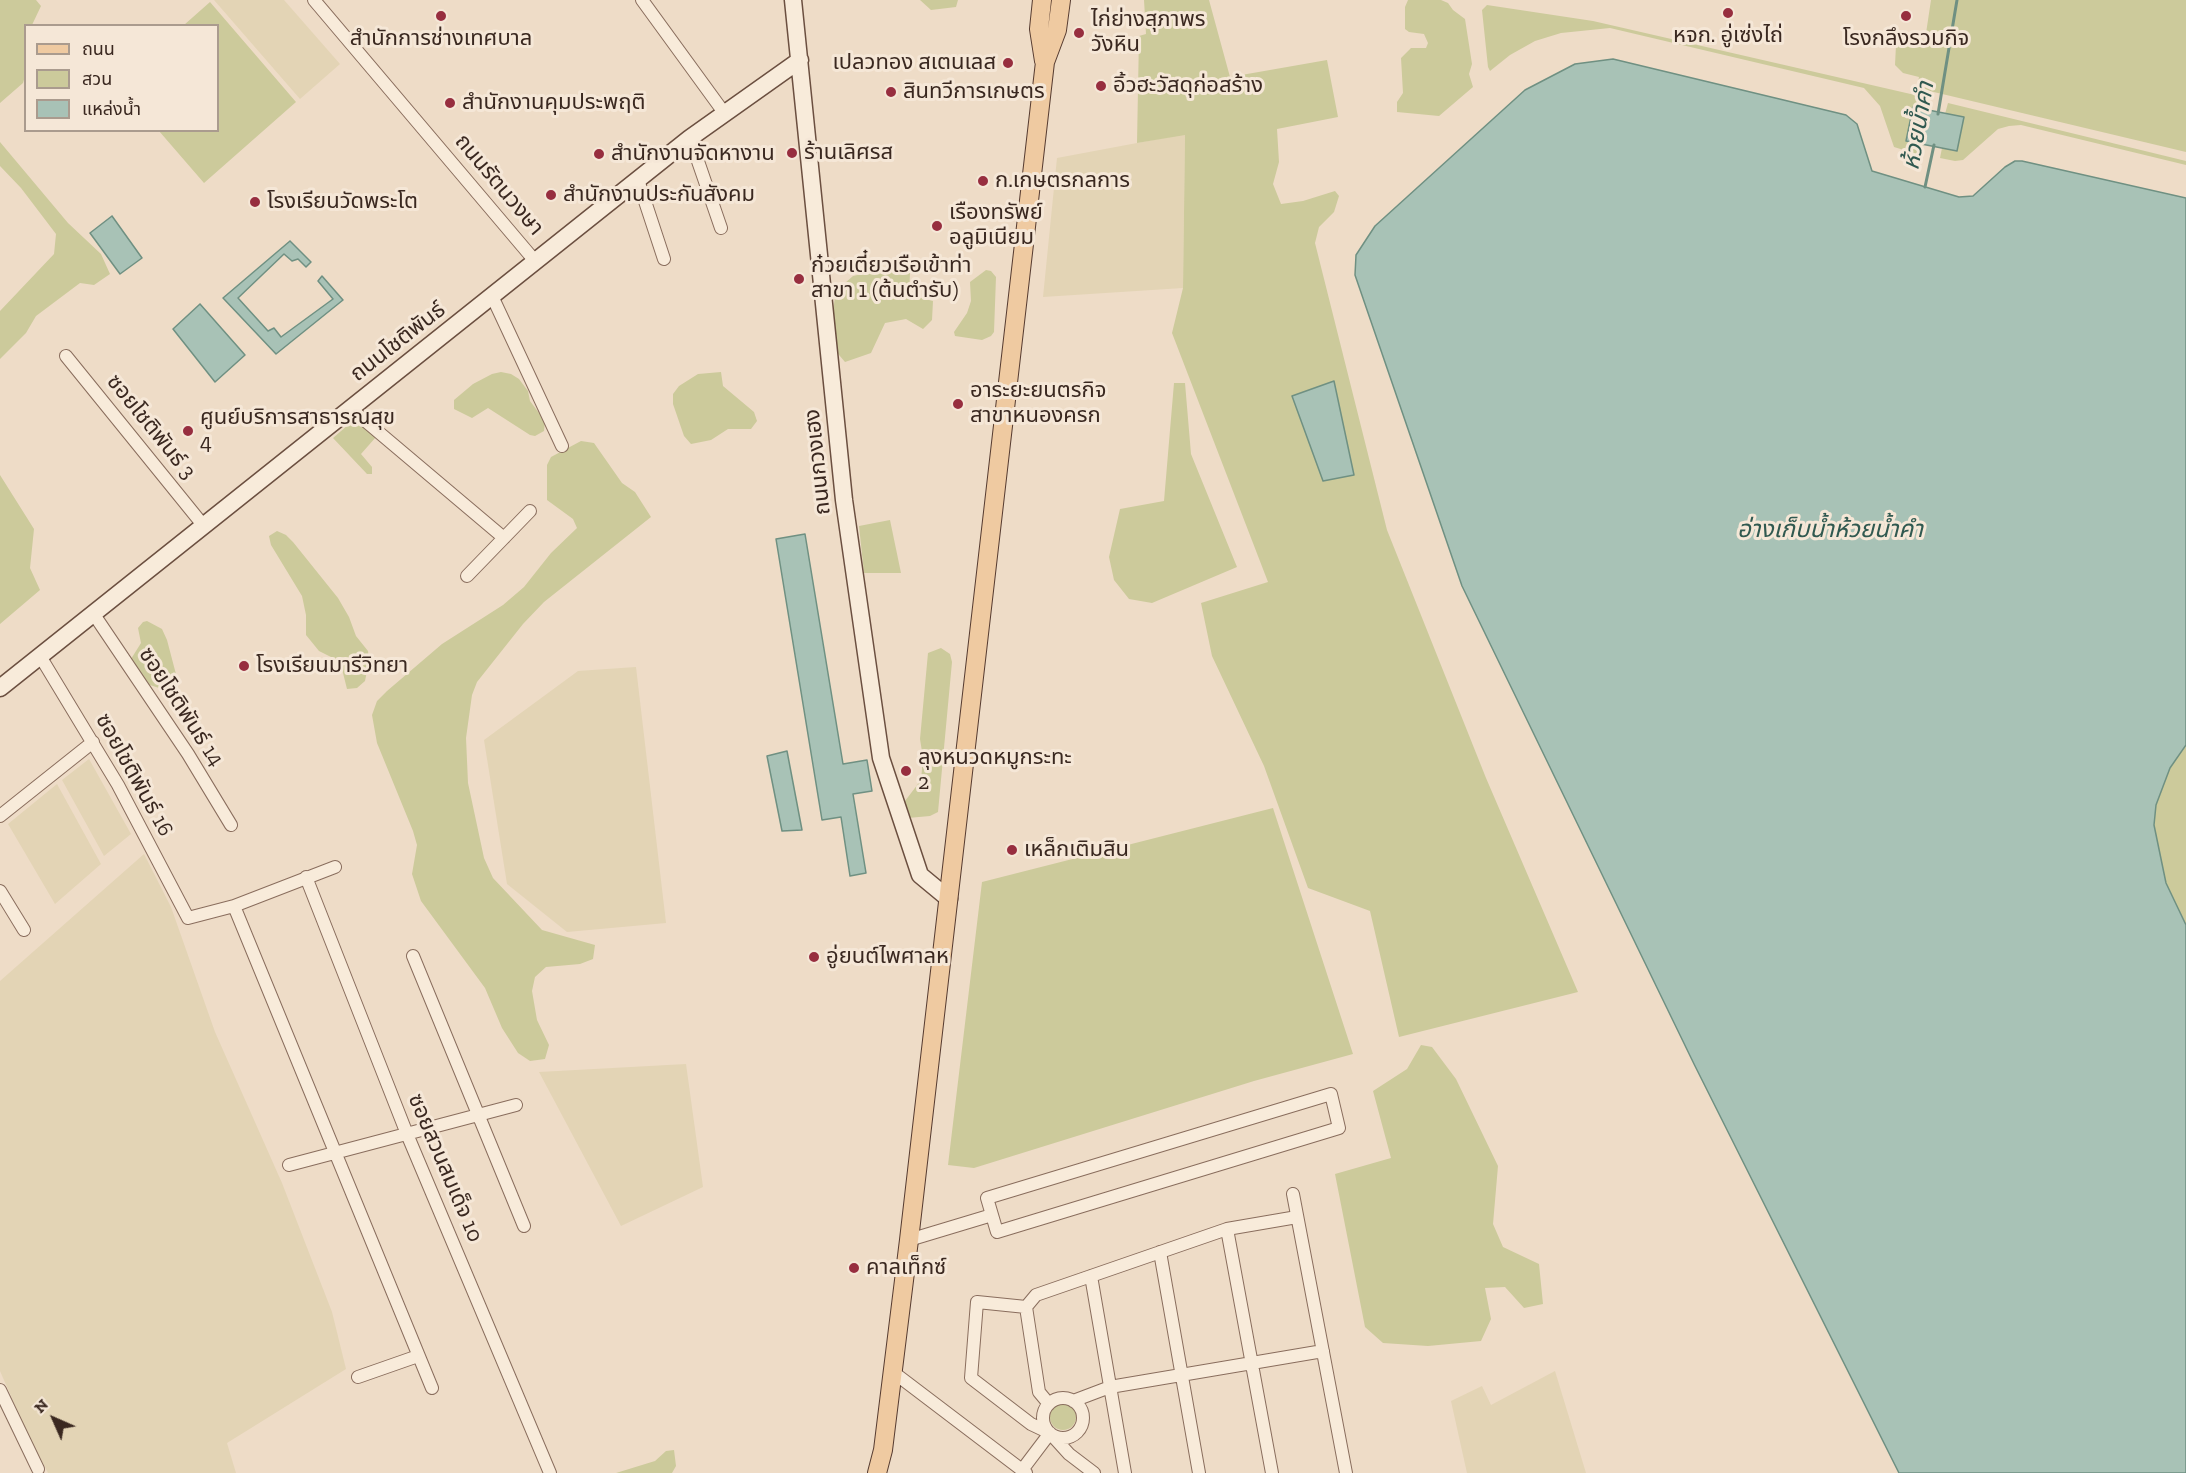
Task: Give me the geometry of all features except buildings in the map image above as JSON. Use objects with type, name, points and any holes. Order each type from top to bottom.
[{"type":"main road","points":[[1042,0],[1039,29],[1045,62]]},
{"type":"main road","points":[[877,1473],[883,1450],[909,1240],[1045,62],[1057,30],[1061,0]]},
{"type":"street","name":"ถนนรัตนวงษา","points":[[314,0],[536,261]]},
{"type":"street","points":[[642,0],[724,114]]},
{"type":"street","name":"ถนนกวงเฮง","points":[[793,0],[844,500],[881,758],[920,875],[949,899]]},
{"type":"street","name":"ถนนโชติพันธ์","points":[[0,687],[690,138],[800,60]]},
{"type":"street","points":[[690,138],[721,228]]},
{"type":"street","points":[[638,180],[664,259]]},
{"type":"street","points":[[492,296],[562,446]]},
{"type":"street","name":"ซอยโชติพันธ์ 3","points":[[66,356],[203,525]]},
{"type":"street","points":[[350,408],[504,538]]},
{"type":"street","points":[[467,576],[530,511]]},
{"type":"street","name":"ซอยโชติพันธ์ 14","points":[[93,613],[188,754],[231,825]]},
{"type":"street","name":"ซอยโชติพันธ์ 16","points":[[40,656],[118,785],[188,918],[234,906]]},
{"type":"street","points":[[0,816],[93,742]]},
{"type":"street","points":[[335,867],[234,906],[432,1388]]},
{"type":"street","name":"ซอยสวนสมเด็จ 10","points":[[306,877],[407,1134],[550,1473]]},
{"type":"street","points":[[0,891],[24,930]]},
{"type":"street","points":[[413,956],[524,1226]]},
{"type":"street","points":[[1331,1094],[1339,1128],[997,1232],[992,1215],[987,1198],[1331,1094]]},
{"type":"street","points":[[288,1165],[516,1105]]},
{"type":"street","points":[[1293,1194],[1346,1473]]},
{"type":"street","points":[[909,1240],[992,1215]]},
{"type":"street","points":[[1026,1306],[1036,1295],[1227,1229],[1297,1217]]},
{"type":"street","points":[[1227,1229],[1272,1473]]},
{"type":"street","points":[[1160,1252],[1199,1473]]},
{"type":"street","points":[[1091,1276],[1125,1473]]},
{"type":"street","points":[[1026,1306],[977,1302],[971,1378],[1031,1424],[1055,1436],[1068,1437],[1079,1429],[1081,1411],[1073,1401]]},
{"type":"street","points":[[1026,1306],[1039,1392],[1048,1404]]},
{"type":"street","points":[[1094,1473],[1069,1454],[1045,1426],[1044,1411],[1048,1404],[1060,1398],[1073,1401],[1110,1387],[1323,1351]]},
{"type":"street","points":[[358,1377],[418,1356]]},
{"type":"street","points":[[893,1372],[1024,1472],[1050,1433]]},
{"type":"street","points":[[0,1390],[38,1468]]},
{"type":"shaded area","points":[[214,0],[284,0],[340,64],[300,99]]},
{"type":"shaded area","points":[[1185,134],[1183,288],[1043,297],[1057,158]]},
{"type":"shaded area","points":[[636,667],[666,923],[567,932],[507,884],[484,740],[578,671]]},
{"type":"shaded area","points":[[89,759],[131,834],[104,856],[62,780]]},
{"type":"shaded area","points":[[57,784],[101,864],[55,904],[8,824]]},
{"type":"shaded area","points":[[144,854],[171,907],[215,1032],[282,1183],[332,1312],[346,1369],[227,1443],[236,1473],[48,1473],[0,1371],[0,981]]},
{"type":"shaded area","points":[[686,1064],[703,1187],[621,1226],[539,1072]]},
{"type":"shaded area","points":[[1555,1371],[1586,1473],[1467,1473],[1451,1401],[1482,1386],[1491,1405]]},
{"type":"green space","points":[[0,0],[36,0],[41,6],[32,24],[24,24],[23,83],[0,103]]},
{"type":"green space","points":[[920,0],[958,0],[956,7],[931,10]]},
{"type":"green space","points":[[1144,0],[1209,0],[1230,77],[1327,60],[1338,117],[1277,129],[1279,162],[1273,184],[1281,204],[1303,201],[1335,191],[1339,196],[1334,212],[1319,227],[1315,243],[1387,530],[1486,778],[1578,992],[1399,1037],[1370,911],[1308,888],[1264,766],[1212,656],[1201,603],[1268,582],[1172,333],[1183,288],[1185,135],[1137,143],[1139,36],[1146,34]]},
{"type":"green space","points":[[1408,0],[1441,0],[1448,3],[1465,19],[1472,64],[1469,74],[1473,87],[1439,116],[1397,112],[1397,102],[1403,93],[1401,58],[1411,48],[1426,48],[1428,43],[1424,34],[1409,32],[1405,29],[1405,7]]},
{"type":"green space","points":[[1931,0],[2186,0],[2186,152],[1917,88],[1919,77],[1903,73],[1895,65],[1896,45],[1902,41],[1925,40]]},
{"type":"green space","points":[[210,2],[296,102],[204,183],[160,132],[219,132],[219,24],[185,24]]},
{"type":"green space","points":[[1487,5],[1593,21],[1928,98],[1926,110],[1913,107],[1906,140],[1923,144],[1920,155],[1894,147],[1880,106],[1864,88],[1610,28],[1561,33],[1535,41],[1510,55],[1490,71],[1482,10]]},
{"type":"green space","points":[[1948,103],[2186,161],[2186,165],[2021,125],[1998,129],[1963,160],[1940,158],[1942,148],[1956,151],[1963,118],[1945,114]]},
{"type":"green space","points":[[0,142],[68,223],[101,254],[110,274],[94,285],[80,283],[36,316],[26,333],[0,359],[0,311],[54,254],[56,234],[21,188],[0,166]]},
{"type":"green space","points":[[884,269],[910,273],[909,295],[933,301],[932,320],[923,329],[906,319],[885,323],[871,353],[845,362],[834,349],[832,317],[836,291],[853,276]]},
{"type":"green space","points":[[986,270],[991,271],[996,277],[994,332],[982,340],[955,336],[954,332],[967,313],[971,301],[970,282]]},
{"type":"green space","points":[[501,372],[519,379],[528,391],[530,401],[545,421],[544,431],[535,436],[530,435],[488,408],[472,418],[454,409],[454,400],[473,384]]},
{"type":"green space","points":[[721,372],[723,386],[754,412],[757,421],[751,429],[728,429],[711,440],[691,444],[684,436],[673,404],[673,394],[679,386],[698,374]]},
{"type":"green space","points":[[1174,383],[1185,383],[1191,454],[1237,567],[1152,603],[1129,599],[1114,580],[1109,557],[1120,509],[1164,501]]},
{"type":"green space","points":[[356,418],[376,437],[361,454],[372,467],[372,474],[367,474],[333,438]]},
{"type":"green space","points":[[581,441],[594,443],[622,483],[635,492],[651,517],[544,602],[523,624],[477,682],[472,695],[466,738],[468,783],[484,858],[493,878],[542,930],[595,945],[593,959],[580,964],[546,967],[535,977],[532,991],[537,1020],[549,1045],[545,1059],[530,1061],[518,1053],[502,1028],[485,988],[421,901],[412,874],[417,845],[377,743],[372,715],[377,701],[442,644],[503,605],[524,587],[551,553],[577,528],[573,519],[547,500],[547,465],[551,457]]},
{"type":"green space","points":[[0,475],[34,529],[30,568],[40,590],[0,624]]},
{"type":"green space","points":[[890,520],[901,573],[864,573],[859,526]]},
{"type":"green space","points":[[277,531],[286,535],[293,542],[338,598],[349,617],[356,636],[368,651],[369,661],[365,681],[357,688],[347,689],[337,660],[319,651],[306,635],[306,615],[302,596],[271,545],[269,536]]},
{"type":"green space","points":[[147,621],[162,629],[167,640],[177,678],[169,687],[159,688],[147,684],[131,659],[141,643],[138,628]]},
{"type":"green space","points":[[941,648],[950,654],[952,662],[938,812],[930,816],[908,818],[903,812],[905,801],[921,780],[923,758],[920,739],[928,653]]},
{"type":"green space","points":[[2186,745],[2186,925],[2166,883],[2154,825],[2156,805],[2170,768]]},
{"type":"green space","points":[[1273,808],[1353,1054],[1254,1081],[974,1168],[948,1165],[982,882]]},
{"type":"green space","points":[[1421,1045],[1432,1047],[1456,1079],[1498,1166],[1493,1224],[1503,1247],[1539,1264],[1543,1304],[1524,1308],[1505,1287],[1485,1288],[1491,1319],[1481,1341],[1428,1346],[1383,1343],[1365,1327],[1335,1174],[1391,1158],[1373,1091],[1407,1069]]},
{"type":"green space","points":[[1063,1404],[1072,1408],[1076,1417],[1072,1426],[1063,1430],[1054,1426],[1050,1417],[1054,1408]]},
{"type":"green space","points":[[674,1450],[676,1466],[672,1473],[616,1473],[655,1461],[666,1451]]},
{"type":"water","name":"อ่างเก็บน้ำห้วยน้ำคำ","points":[[1613,59],[1846,115],[1857,124],[1872,171],[1959,197],[1973,196],[2005,167],[2015,161],[2022,161],[2186,198],[2186,745],[2170,768],[2156,805],[2154,825],[2166,883],[2186,925],[2186,1473],[1899,1473],[1695,1066],[1462,586],[1355,275],[1356,255],[1375,226],[1525,90],[1575,64]]},
{"type":"water","points":[[1913,107],[1964,117],[1957,151],[1906,141]]},
{"type":"water","points":[[112,216],[142,258],[120,274],[90,233]]},
{"type":"water","points":[[290,241],[311,262],[306,267],[298,259],[292,261],[284,254],[238,298],[268,331],[274,328],[281,337],[333,299],[318,281],[322,276],[343,300],[276,354],[223,298]]},
{"type":"water","points":[[200,304],[245,355],[215,382],[173,329]]},
{"type":"water","points":[[1334,381],[1354,475],[1323,481],[1292,396]]},
{"type":"water","points":[[805,534],[843,764],[867,760],[872,791],[853,794],[866,873],[850,876],[841,817],[822,820],[776,539]]},
{"type":"water","points":[[787,751],[802,830],[782,831],[767,756]]},
{"type":"waterway","name":"ห้วยน้ำคำ","points":[[1938,114],[1957,0]]},
{"type":"waterway","name":"ห้วยน้ำคำ","points":[[1925,187],[1934,145]]},
{"type":"place","name":"หจก. อู่เซ่งไถ่","points":[[1728,13]]},
{"type":"place","name":"สำนักการช่างเทศบาล","points":[[441,16]]},
{"type":"place","name":"โรงกลึงรวมกิจ","points":[[1906,16]]},
{"type":"place","name":"ไก่ย่างสุภาพร วังหิน","points":[[1079,33]]},
{"type":"place","name":"เปลวทอง สเตนเลส","points":[[1008,63]]},
{"type":"place","name":"อิ้วฮะวัสดุก่อสร้าง","points":[[1101,86]]},
{"type":"place","name":"สินทวีการเกษตร","points":[[891,92]]},
{"type":"place","name":"สำนักงานคุมประพฤติ","points":[[450,103]]},
{"type":"place","name":"ร้านเลิศรส","points":[[792,153]]},
{"type":"place","name":"สำนักงานจัดหางาน","points":[[599,154]]},
{"type":"place","name":"ก.เกษตรกลการ","points":[[983,181]]},
{"type":"place","name":"สำนักงานประกันสังคม","points":[[551,195]]},
{"type":"place","name":"โรงเรียนวัดพระโต","points":[[255,202]]},
{"type":"place","name":"เรืองทรัพย์ อลูมิเนียม","points":[[937,226]]},
{"type":"place","name":"ก๋วยเตี๋ยวเรือเข้าท่า สาขา 1 (ต้นตำรับ)","points":[[799,279]]},
{"type":"place","name":"อาระยะยนตรกิจ สาขาหนองครก","points":[[958,404]]},
{"type":"place","name":"ศูนย์บริการสาธารณสุข 4","points":[[188,431]]},
{"type":"place","name":"โรงเรียนมารีวิทยา","points":[[244,666]]},
{"type":"place","name":"ลุงหนวดหมูกระทะ 2","points":[[906,771]]},
{"type":"place","name":"เหล็กเติมสิน","points":[[1012,850]]},
{"type":"place","name":"อู่ยนต์ไพศาลห","points":[[814,957]]},
{"type":"place","name":"คาลเท็กซ์","points":[[854,1268]]}]
